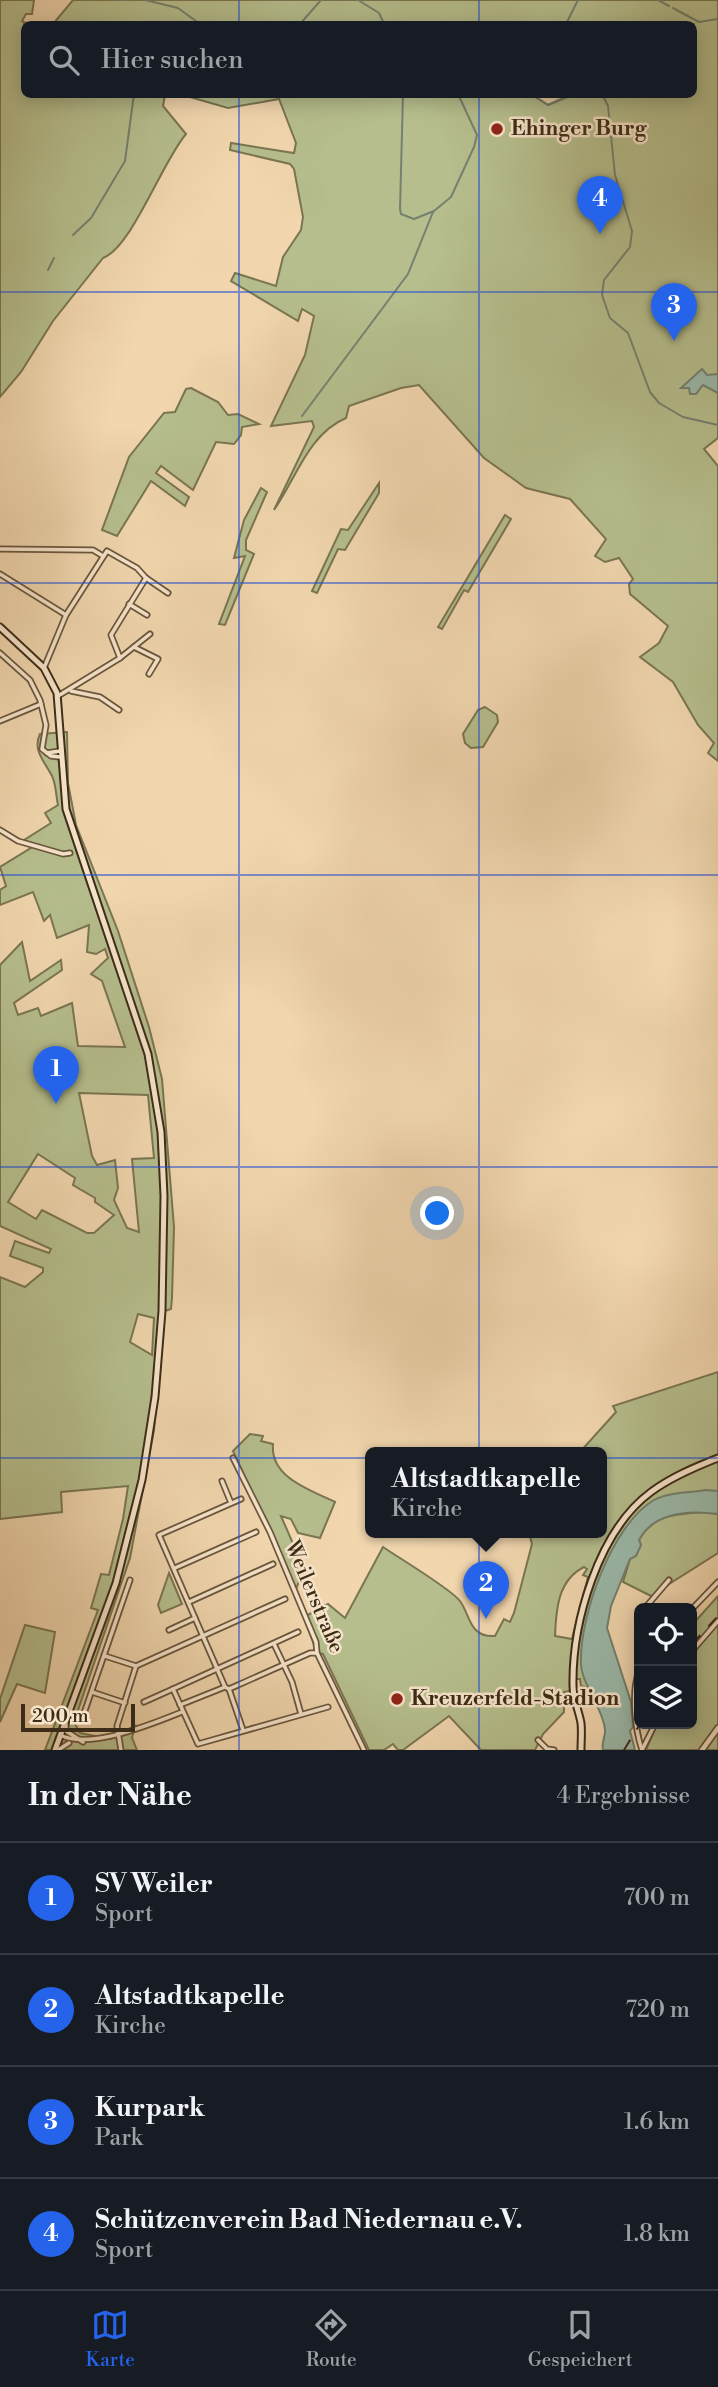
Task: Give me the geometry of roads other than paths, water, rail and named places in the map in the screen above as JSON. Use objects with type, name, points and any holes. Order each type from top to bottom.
[{"type":"main road","points":[[0,627],[44,668],[58,696],[62,785],[70,826],[148,1054],[161,1132],[164,1226],[155,1397],[140,1493],[111,1598],[56,1750]]},
{"type":"main road","points":[[581,1750],[581,1725],[573,1686],[574,1664],[579,1620],[596,1570],[628,1513],[650,1493],[718,1458]]},
{"type":"street","points":[[0,549],[93,550],[103,556]]},
{"type":"street","points":[[44,668],[66,615],[107,551],[137,568],[146,578],[168,593]]},
{"type":"street","points":[[0,574],[66,615]]},
{"type":"street","points":[[120,658],[111,635],[146,578]]},
{"type":"street","points":[[129,604],[147,615]]},
{"type":"street","points":[[58,696],[71,691],[120,658],[150,634]]},
{"type":"street","points":[[134,648],[158,659],[149,674]]},
{"type":"street","points":[[0,653],[30,680],[41,704],[46,725],[40,744],[47,753],[60,754]]},
{"type":"street","points":[[71,691],[100,697],[119,710]]},
{"type":"street","points":[[0,721],[41,704]]},
{"type":"street","points":[[0,830],[20,841],[63,854],[70,853]]},
{"type":"street","name":"Weilerstraße","points":[[233,1458],[270,1532],[316,1642],[317,1653],[364,1750]]},
{"type":"street","points":[[222,1481],[231,1503]]},
{"type":"street","points":[[242,1499],[159,1535],[243,1730]]},
{"type":"street","points":[[174,1569],[256,1532]]},
{"type":"street","points":[[188,1602],[273,1564]]},
{"type":"street","points":[[82,1719],[130,1580]]},
{"type":"street","points":[[649,1603],[669,1580]]},
{"type":"street","points":[[697,1604],[718,1582]]},
{"type":"street","points":[[105,1655],[136,1666],[285,1599]]},
{"type":"street","points":[[169,1630],[195,1618]]},
{"type":"street","points":[[697,1645],[718,1622]]},
{"type":"street","points":[[144,1702],[298,1632]]},
{"type":"street","points":[[274,1644],[301,1714]]},
{"type":"street","points":[[180,1706],[317,1653]]},
{"type":"street","points":[[121,1750],[117,1726],[136,1666]]},
{"type":"street","points":[[173,1689],[198,1744],[328,1707]]},
{"type":"street","points":[[92,1692],[125,1703]]},
{"type":"street","points":[[60,1735],[71,1742],[101,1744],[182,1712]]},
{"type":"street","points":[[67,1717],[66,1731],[85,1743]]},
{"type":"street","points":[[702,1750],[718,1728]]},
{"type":"street","points":[[638,1729],[642,1750]]},
{"type":"street","points":[[642,1750],[652,1729]]},
{"type":"street","points":[[60,1735],[74,1737]]},
{"type":"street","points":[[538,1740],[547,1749],[554,1750]]},
{"type":"street","points":[[56,1750],[71,1742]]},
{"type":"waterway","points":[[119,0],[129,0]]},
{"type":"waterway","points":[[145,0],[178,8],[196,21]]},
{"type":"waterway","points":[[303,21],[321,0]]},
{"type":"waterway","points":[[358,0],[379,13],[383,21]]},
{"type":"waterway","points":[[568,21],[578,0]]},
{"type":"waterway","points":[[658,0],[669,6]]},
{"type":"waterway","points":[[673,8],[699,22],[718,19]]},
{"type":"waterway","points":[[73,235],[91,218],[125,161],[133,98]]},
{"type":"waterway","points":[[403,98],[400,209],[401,214],[414,219],[434,211],[451,197],[474,147],[477,135],[460,98]]},
{"type":"waterway","points":[[537,98],[548,105],[563,98]]},
{"type":"waterway","points":[[604,98],[608,106],[615,175],[632,231],[630,247],[604,280],[602,295],[610,318],[628,333],[650,392],[659,403],[683,417],[718,425]]},
{"type":"waterway","points":[[302,416],[408,274],[433,212]]},
{"type":"waterway","points":[[48,270],[54,258]]},
{"type":"railway","points":[[697,1639],[718,1616]]},
{"type":"railway","points":[[624,1750],[637,1729]]},
{"type":"place","name":"Ehinger Burg","points":[[497,129]]},
{"type":"place","name":"Schützenverein Bad Niedernau e.V.","points":[[600,234]]},
{"type":"place","name":"Kurpark","points":[[674,341]]},
{"type":"place","name":"SV Weiler","points":[[56,1104]]},
{"type":"place","name":"Altstadtkapelle","points":[[486,1619]]},
{"type":"place","name":"Kreuzerfeld-Stadion","points":[[397,1699]]}]
